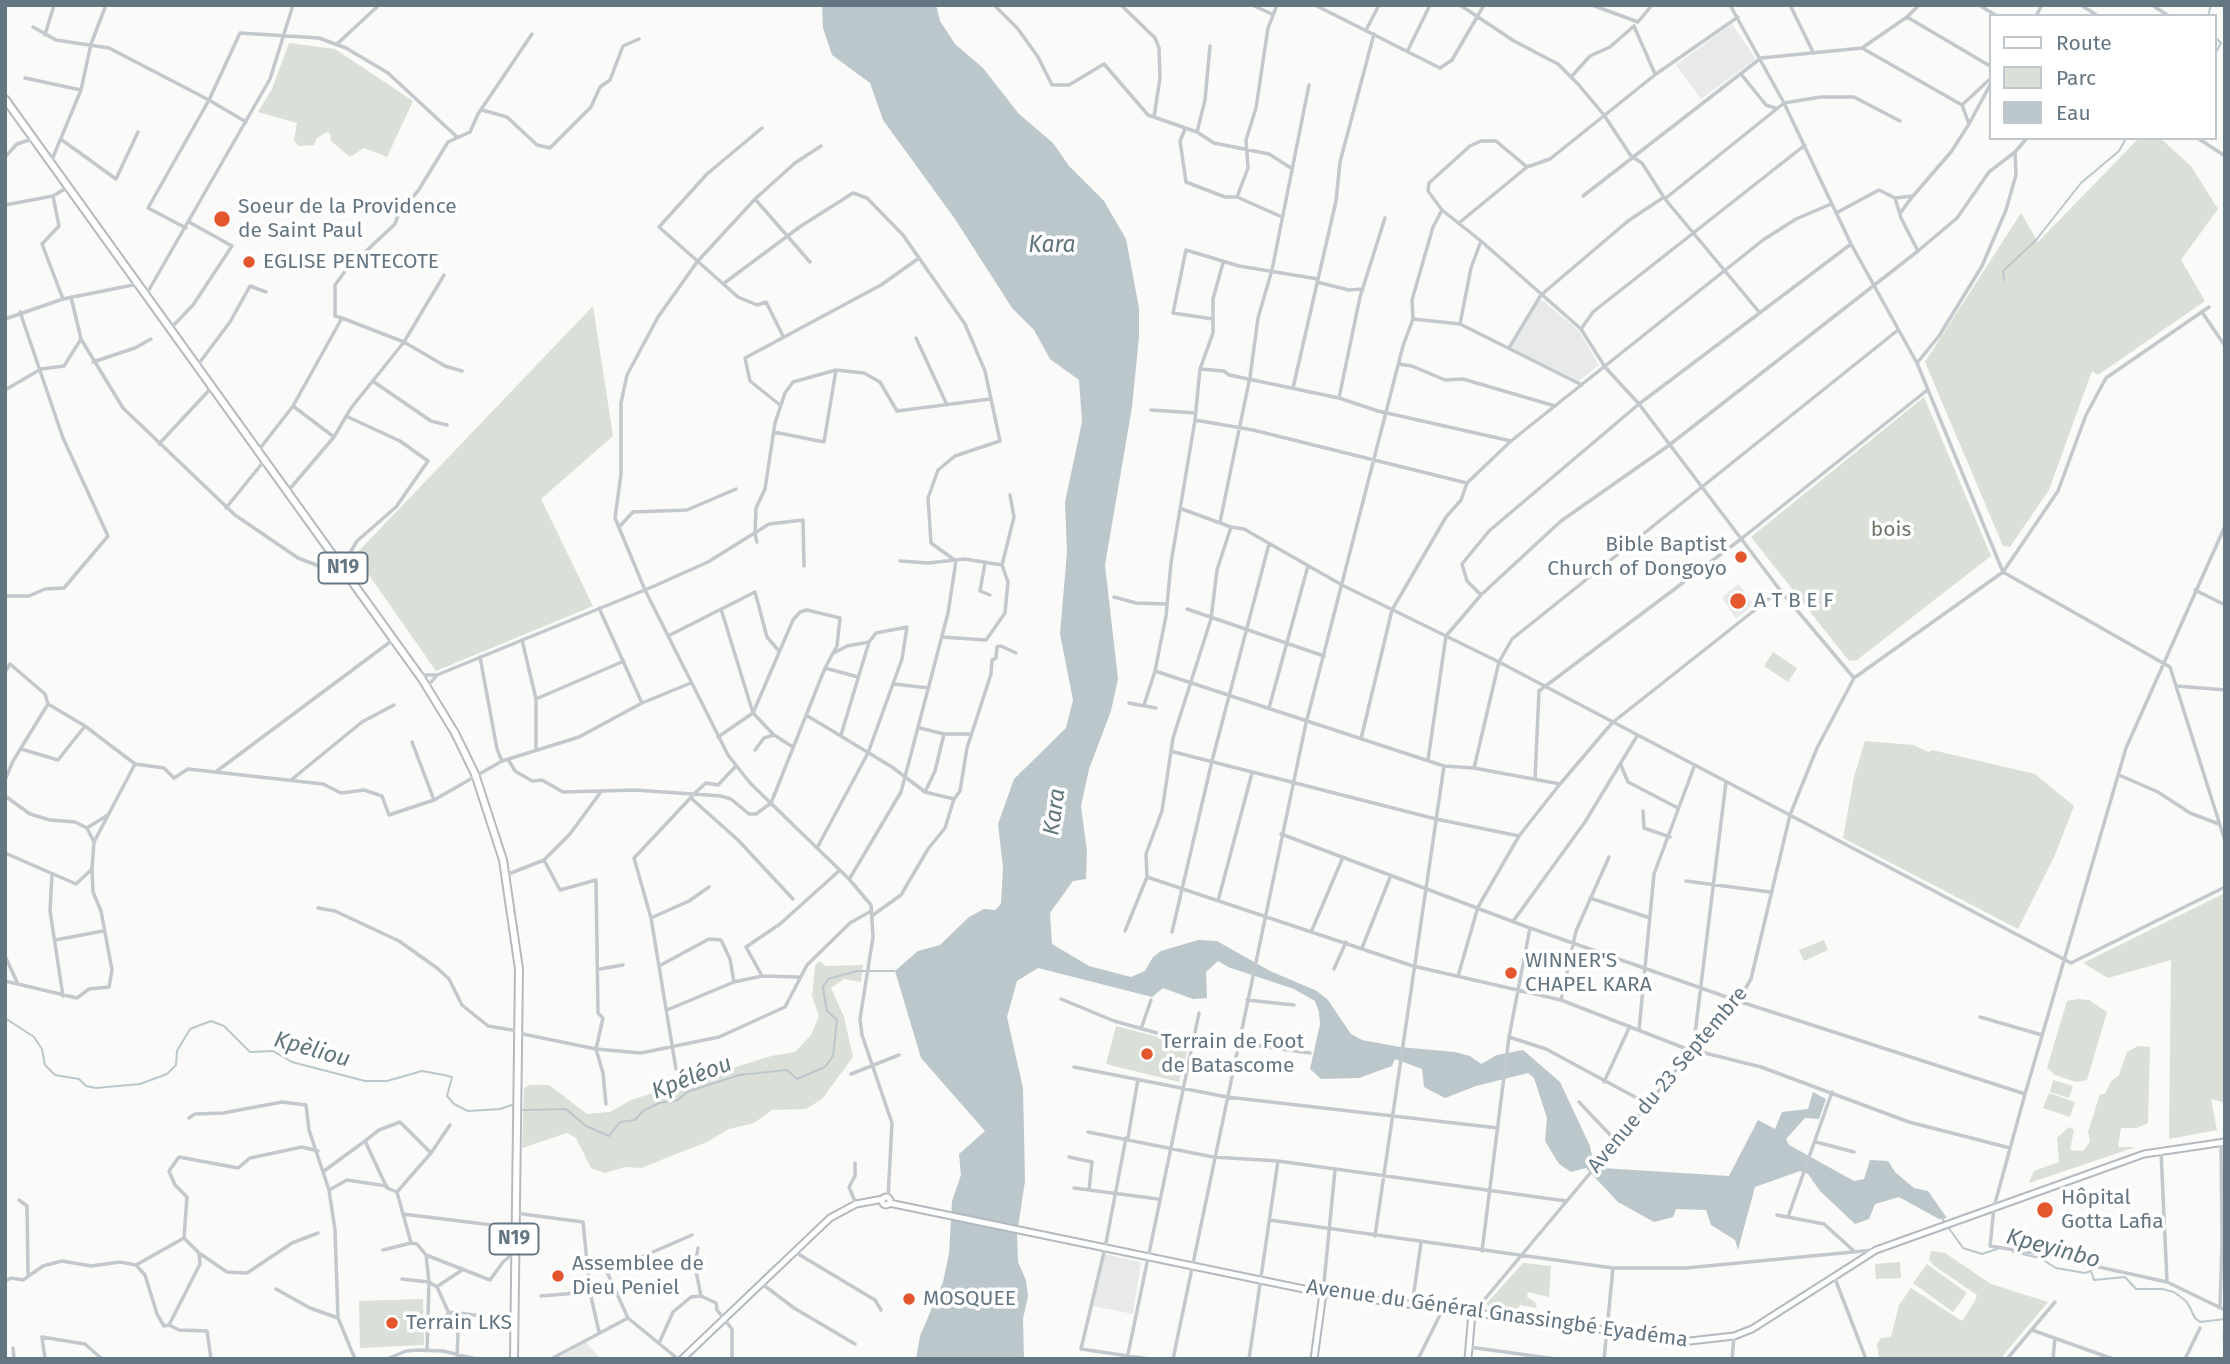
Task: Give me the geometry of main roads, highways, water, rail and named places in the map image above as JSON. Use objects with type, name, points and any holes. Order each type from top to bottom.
[{"type":"main road","name":"N19","points":[[5,99],[394,639],[455,733],[475,774],[489,811],[506,875],[518,960],[514,1359]]},
{"type":"main road","name":"Avenue du Général Gnassingbé Eyadéma","points":[[680,1359],[830,1218],[856,1204],[872,1200],[886,1200],[917,1209],[1323,1293],[1689,1341],[1734,1336],[1766,1321],[1876,1250],[2161,1150],[2223,1142]]},
{"type":"main road","points":[[1314,1359],[1323,1293]]},
{"type":"main road","points":[[1468,1359],[1472,1313]]},
{"type":"water","name":"Kara","points":[[822,5],[936,5],[940,21],[955,44],[983,68],[1019,114],[1053,143],[1069,166],[1104,201],[1126,239],[1139,308],[1139,337],[1132,407],[1105,565],[1118,679],[1111,711],[1089,769],[1081,806],[1087,852],[1086,879],[1073,881],[1050,913],[1052,944],[1089,966],[1131,977],[1145,971],[1153,957],[1161,951],[1198,940],[1217,941],[1270,971],[1317,991],[1328,1000],[1351,1034],[1362,1040],[1455,1052],[1470,1056],[1481,1064],[1497,1055],[1523,1050],[1560,1082],[1590,1146],[1593,1161],[1602,1168],[1729,1176],[1758,1120],[1775,1129],[1782,1112],[1808,1109],[1813,1092],[1826,1099],[1819,1119],[1805,1118],[1786,1139],[1789,1145],[1854,1181],[1864,1179],[1870,1160],[1888,1161],[1895,1172],[1914,1188],[1928,1191],[1947,1218],[1939,1219],[1899,1197],[1875,1204],[1869,1219],[1855,1224],[1820,1191],[1808,1174],[1800,1171],[1755,1187],[1738,1250],[1735,1240],[1711,1225],[1706,1210],[1676,1209],[1673,1217],[1654,1222],[1618,1202],[1586,1168],[1571,1172],[1559,1164],[1545,1141],[1547,1118],[1534,1078],[1528,1073],[1476,1086],[1445,1098],[1424,1087],[1422,1069],[1395,1059],[1392,1066],[1359,1078],[1321,1079],[1310,1069],[1320,1024],[1319,1012],[1315,1001],[1294,989],[1228,967],[1218,961],[1206,972],[1207,998],[1193,999],[1163,988],[1152,997],[1038,968],[1017,981],[1007,1017],[1023,1088],[1025,1181],[1017,1234],[1018,1262],[1026,1280],[1028,1296],[1023,1319],[1024,1359],[916,1359],[920,1336],[943,1282],[949,1254],[952,1201],[961,1175],[959,1154],[985,1131],[921,1058],[895,971],[918,951],[940,945],[969,917],[984,909],[995,910],[1001,904],[1003,868],[998,824],[1014,779],[1066,728],[1073,700],[1060,634],[1067,552],[1065,502],[1082,422],[1079,380],[1050,359],[1034,330],[1012,308],[955,219],[883,120],[870,83],[832,55],[823,28]]},
{"type":"waterway","points":[[2209,14],[2211,5]]},
{"type":"waterway","points":[[2216,38],[2221,43],[2216,52]]},
{"type":"waterway","points":[[2004,280],[2003,271],[2036,240],[2081,183],[2119,151],[2125,140]]},
{"type":"waterway","name":"Kpéléou","points":[[519,1107],[523,1110],[566,1109],[586,1126],[609,1136],[620,1122],[635,1120],[643,1111],[659,1103],[678,1100],[687,1092],[739,1075],[787,1070],[797,1079],[825,1067],[833,1056],[837,1020],[827,1011],[823,987],[828,979],[857,971],[894,971]]},
{"type":"waterway","name":"Kpèliou","points":[[5,1018],[34,1037],[42,1049],[45,1065],[55,1075],[79,1079],[86,1086],[96,1088],[140,1084],[167,1074],[176,1065],[177,1051],[190,1029],[211,1021],[224,1026],[250,1052],[273,1051],[292,1062],[365,1081],[387,1081],[422,1071],[452,1077],[447,1096],[454,1104],[468,1111],[500,1109],[515,1104]]},
{"type":"waterway","name":"Kpeyinbo","points":[[1941,1217],[1963,1248],[1982,1254],[1997,1249]]},
{"type":"waterway","name":"Kpeyinbo","points":[[2013,1252],[2040,1258],[2056,1268],[2085,1273],[2091,1271],[2094,1280],[2125,1277],[2136,1289],[2174,1292],[2187,1302],[2200,1322],[2225,1319]]},
{"type":"place","name":"Soeur de la Providence de Saint Paul","points":[[222,219]]},
{"type":"place","name":"EGLISE PENTECOTE","points":[[249,262]]},
{"type":"place","name":"Bible Baptist Church of Dongoyo","points":[[1741,557]]},
{"type":"place","name":"A T B E F","points":[[1738,601]]},
{"type":"place","name":"WINNER'S CHAPEL KARA","points":[[1511,973]]},
{"type":"place","name":"Terrain de Foot de Batascome","points":[[1147,1054]]},
{"type":"place","name":"Hôpital Gotta Lafia","points":[[2045,1210]]},
{"type":"place","name":"Assemblee de Dieu Peniel","points":[[558,1276]]},
{"type":"place","name":"MOSQUEE","points":[[909,1299]]},
{"type":"place","name":"Terrain LKS","points":[[392,1323]]},
{"type":"park label","name":"bois","points":[[1891,530]]}]
